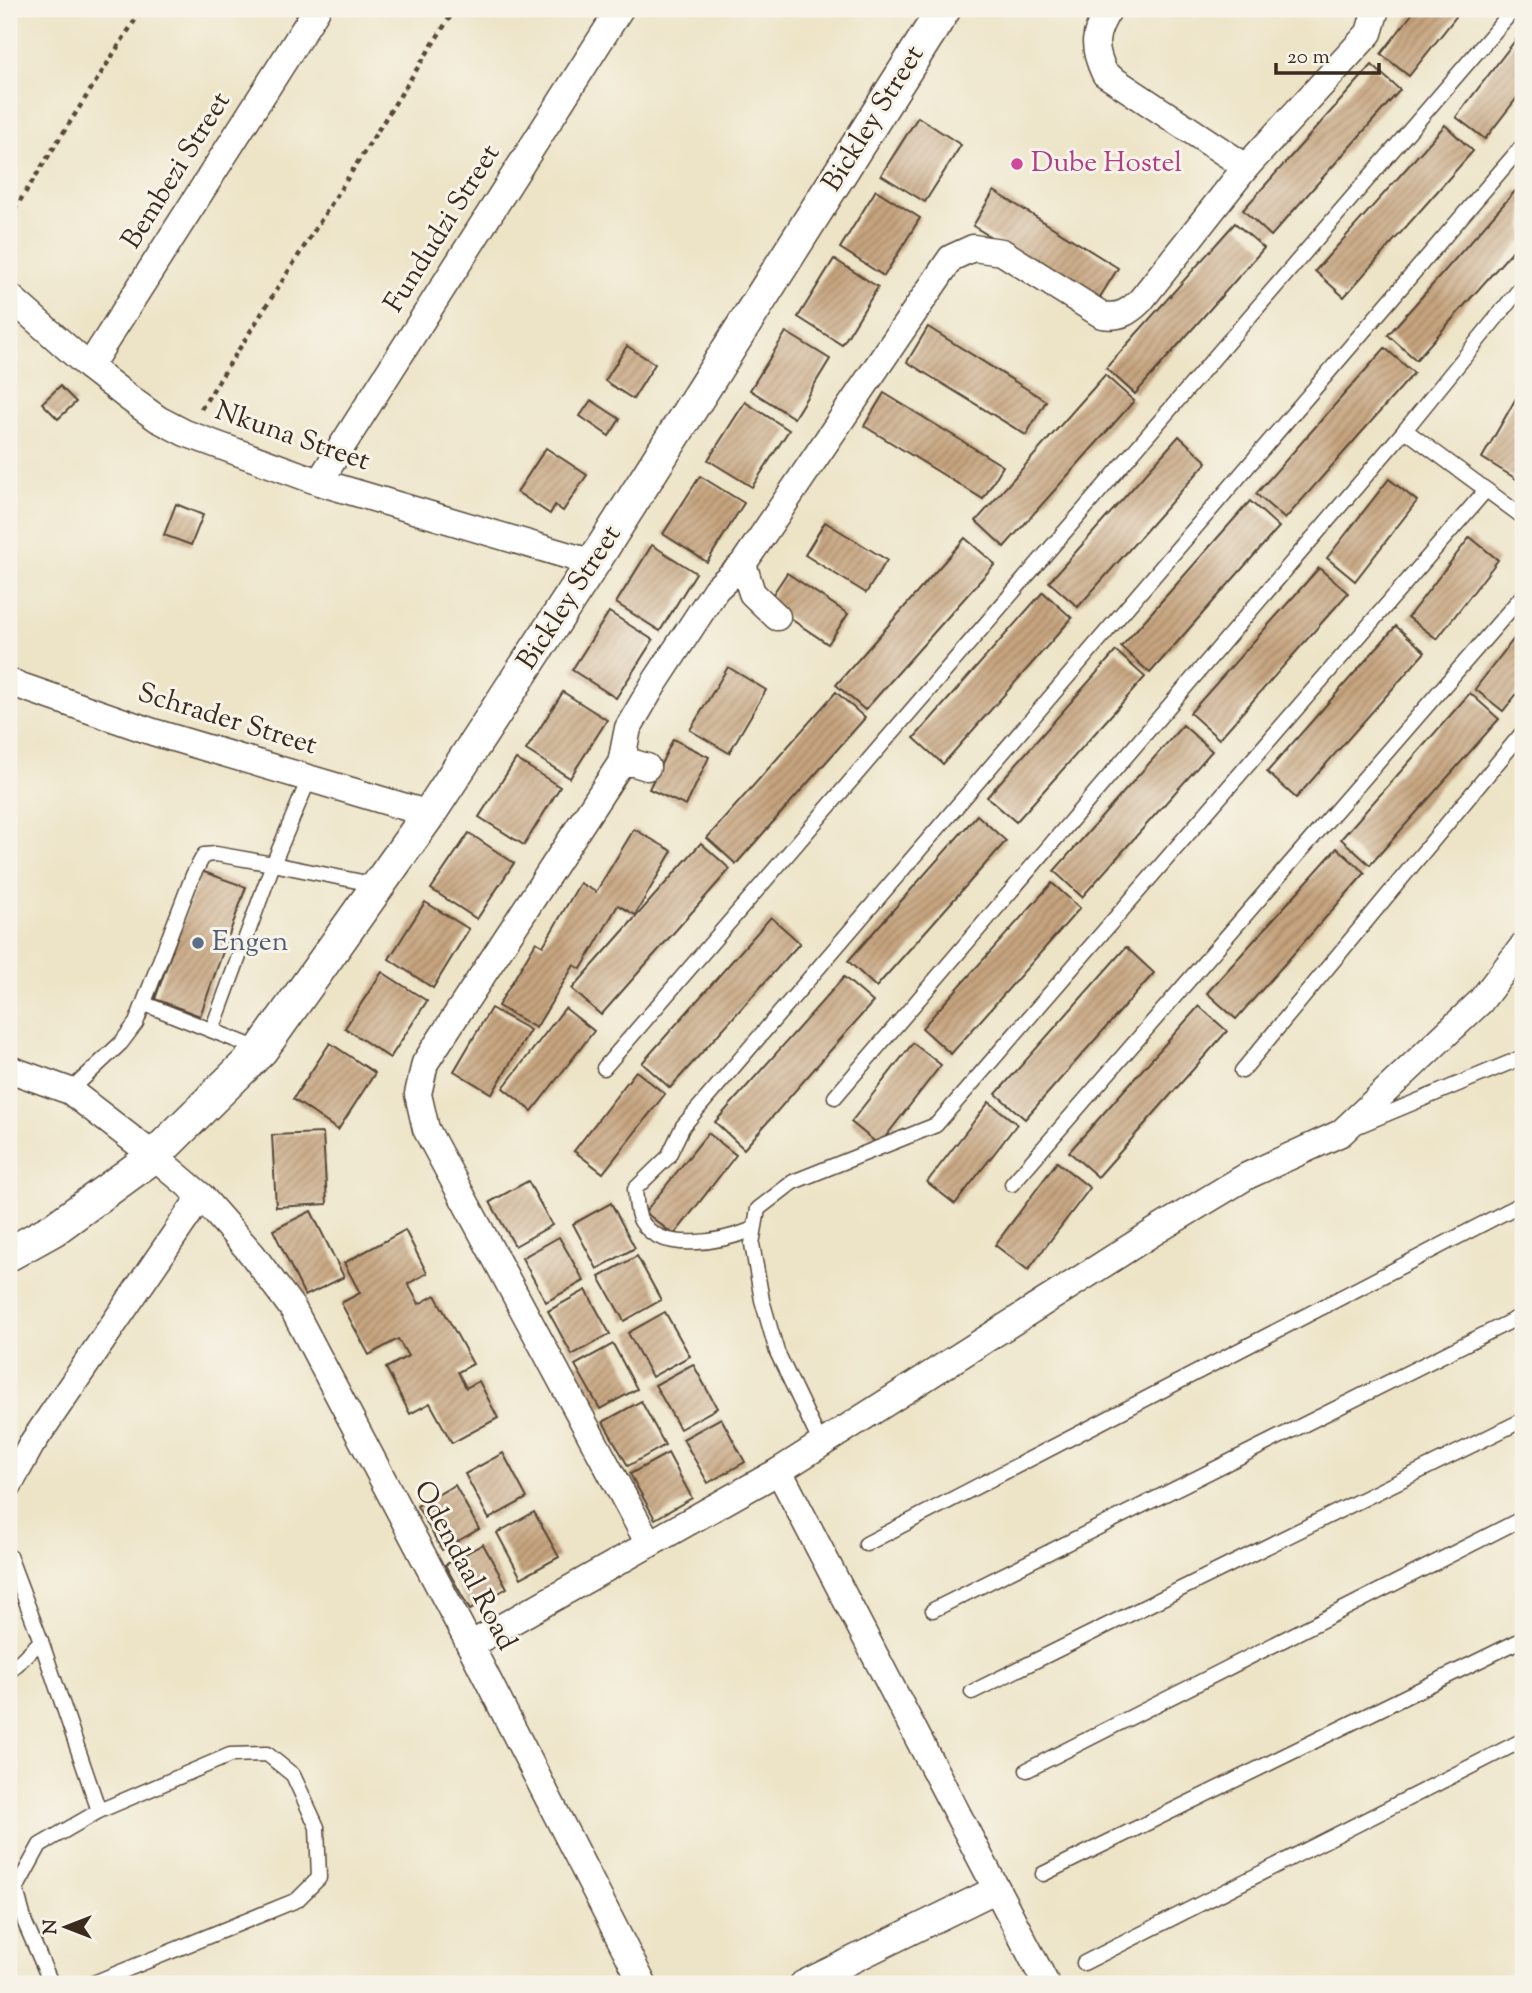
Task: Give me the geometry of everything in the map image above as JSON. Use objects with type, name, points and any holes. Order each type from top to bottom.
[{"type":"street","name":"Bembezi Street","points":[[89,367],[317,9]]},
{"type":"street","name":"Fundudzi Street","points":[[319,482],[620,9]]},
{"type":"street","name":"Bickley Street","points":[[9,1254],[54,1229],[154,1156],[261,1050],[429,814],[593,563],[944,9]]},
{"type":"street","points":[[1109,9],[1099,25],[1096,37],[1097,56],[1105,74],[1246,167]]},
{"type":"street","points":[[649,1544],[426,1129],[418,1094],[425,1063],[437,1042],[634,765],[628,728],[654,682],[716,589],[743,564],[951,258],[973,248],[1002,252],[1102,315],[1113,317],[1127,313],[1246,167],[1369,33],[1376,9]]},
{"type":"street","name":"Nkuna Street","points":[[9,296],[89,367],[158,419],[185,433],[319,482],[593,563]]},
{"type":"street","points":[[743,564],[751,593],[777,617]]},
{"type":"street","name":"Schrader Street","points":[[9,682],[153,732],[429,814]]},
{"type":"street","points":[[470,1644],[779,1471],[1247,1176],[1341,1133],[1480,1002],[1523,946]]},
{"type":"street","name":"Odendaal Road","points":[[9,1069],[70,1091],[154,1156],[201,1196],[252,1254],[293,1309],[470,1644],[643,1984]]},
{"type":"street","points":[[9,1485],[20,1441],[201,1196]]},
{"type":"street","points":[[779,1471],[1046,1984]]},
{"type":"street","points":[[803,1984],[997,1889]]},
{"type":"lane","points":[[604,1068],[1514,9]]},
{"type":"lane","points":[[754,1229],[734,1237],[692,1242],[656,1237],[640,1220],[635,1189],[668,1157],[683,1126],[1523,145]]},
{"type":"lane","points":[[835,1097],[1405,430],[1523,285]]},
{"type":"lane","points":[[1405,430],[1523,517]]},
{"type":"lane","points":[[821,1444],[777,1352],[762,1300],[751,1244],[758,1209],[793,1182],[936,1125],[1486,490]]},
{"type":"lane","points":[[1012,1184],[1523,595]]},
{"type":"lane","points":[[1242,1071],[1523,732]]},
{"type":"lane","points":[[212,1030],[273,864],[309,779]]},
{"type":"lane","points":[[70,1091],[121,1043],[136,1023],[200,859],[204,855],[216,854],[377,885]]},
{"type":"lane","points":[[145,1003],[261,1050]]},
{"type":"lane","points":[[1341,1133],[1523,1057]]},
{"type":"lane","points":[[866,1544],[1523,1203]]},
{"type":"lane","points":[[933,1610],[1523,1315]]},
{"type":"lane","points":[[972,1692],[1523,1420]]},
{"type":"lane","points":[[1027,1770],[1523,1518]]},
{"type":"lane","points":[[9,1556],[99,1811]]},
{"type":"lane","points":[[1043,1874],[1523,1639]]},
{"type":"lane","points":[[9,1672],[41,1641]]},
{"type":"lane","points":[[1084,1962],[1523,1740]]},
{"type":"lane","points":[[56,1984],[51,1983],[25,1923],[16,1889],[40,1845],[99,1811],[230,1755],[267,1754],[293,1775],[317,1827],[318,1878],[297,1900],[91,1984]]},
{"type":"path","points":[[9,218],[142,9]]},
{"type":"path","points":[[185,433],[455,9]]},
{"type":"building","points":[[1416,9],[1462,9],[1409,76],[1381,54]]},
{"type":"building","points":[[1518,37],[1523,41],[1523,90],[1485,139],[1456,117]]},
{"type":"building","points":[[1372,65],[1400,90],[1271,236],[1243,210]]},
{"type":"building","points":[[918,117],[961,145],[925,202],[881,175]]},
{"type":"building","points":[[1445,125],[1473,151],[1344,297],[1315,271]]},
{"type":"building","points":[[1517,189],[1523,194],[1523,239],[1416,360],[1388,335]]},
{"type":"building","points":[[876,190],[920,218],[884,276],[840,248]]},
{"type":"building","points":[[994,191],[1118,268],[1097,302],[973,226]]},
{"type":"building","points":[[1235,223],[1264,248],[1135,394],[1106,368]]},
{"type":"building","points":[[834,259],[878,287],[842,345],[798,317]]},
{"type":"building","points":[[928,327],[1046,401],[1026,435],[907,362]]},
{"type":"building","points":[[786,332],[830,359],[794,418],[750,390]]},
{"type":"building","points":[[627,346],[655,364],[633,399],[605,381]]},
{"type":"building","points":[[1385,348],[1414,373],[1285,519],[1256,494]]},
{"type":"building","points":[[1105,375],[1134,401],[1004,547],[976,521]]},
{"type":"building","points":[[60,386],[76,402],[58,419],[42,403]]},
{"type":"building","points":[[1523,386],[1523,483],[1482,458]]},
{"type":"building","points":[[884,393],[1003,466],[983,499],[864,426]]},
{"type":"building","points":[[591,400],[620,419],[609,436],[580,416]]},
{"type":"building","points":[[745,402],[789,430],[752,487],[708,460]]},
{"type":"building","points":[[1179,436],[1207,462],[1078,607],[1049,582]]},
{"type":"building","points":[[546,448],[587,475],[563,511],[555,505],[550,514],[517,492]]},
{"type":"building","points":[[700,476],[744,503],[707,562],[663,534]]},
{"type":"building","points":[[1389,479],[1417,501],[1355,581],[1327,558]]},
{"type":"building","points":[[1250,501],[1279,527],[1150,673],[1121,647]]},
{"type":"building","points":[[176,504],[203,515],[191,545],[164,535]]},
{"type":"building","points":[[825,522],[887,560],[866,593],[805,555]]},
{"type":"building","points":[[1470,537],[1498,560],[1437,639],[1408,617]]},
{"type":"building","points":[[965,538],[995,564],[865,710],[836,685]]},
{"type":"building","points":[[652,545],[696,573],[660,631],[616,603]]},
{"type":"building","points":[[1319,568],[1348,593],[1219,739],[1190,713]]},
{"type":"building","points":[[787,573],[848,614],[828,644],[767,603]]},
{"type":"building","points":[[1043,592],[1072,618],[943,764],[914,738]]},
{"type":"building","points":[[609,612],[653,640],[616,698],[572,670]]},
{"type":"building","points":[[1396,626],[1425,652],[1296,798],[1267,772]]},
{"type":"building","points":[[1523,627],[1523,686],[1503,711],[1475,689]]},
{"type":"building","points":[[1116,651],[1145,677],[1016,822],[987,797]]},
{"type":"building","points":[[728,667],[766,690],[729,753],[690,730]]},
{"type":"building","points":[[563,692],[607,720],[570,778],[526,750]]},
{"type":"building","points":[[836,692],[865,718],[736,864],[707,838]]},
{"type":"building","points":[[1470,693],[1499,719],[1370,865],[1341,839]]},
{"type":"building","points":[[1183,725],[1212,751],[1082,897],[1054,871]]},
{"type":"building","points":[[673,739],[709,757],[686,806],[649,789]]},
{"type":"building","points":[[516,759],[560,787],[524,845],[479,817]]},
{"type":"building","points":[[977,815],[1006,841],[876,987],[848,961]]},
{"type":"building","points":[[634,829],[672,851],[635,915],[618,905],[581,969],[574,965],[536,1028],[498,1006],[536,942],[543,946],[580,883],[596,892]]},
{"type":"building","points":[[469,833],[514,863],[477,919],[431,889]]},
{"type":"building","points":[[701,843],[730,869],[601,1015],[572,989]]},
{"type":"building","points":[[1337,848],[1365,873],[1236,1019],[1207,993]]},
{"type":"building","points":[[201,871],[246,887],[200,1016],[155,999]]},
{"type":"building","points":[[1052,883],[1080,908],[951,1054],[922,1028]]},
{"type":"building","points":[[425,902],[469,929],[433,988],[389,959]]},
{"type":"building","points":[[771,917],[800,943],[670,1088],[642,1063]]},
{"type":"building","points":[[1126,947],[1154,973],[1025,1119],[996,1094]]},
{"type":"building","points":[[382,972],[427,1001],[390,1058],[345,1028]]},
{"type":"building","points":[[844,977],[873,1002],[744,1149],[715,1122]]},
{"type":"building","points":[[1199,1006],[1227,1031],[1098,1177],[1069,1152]]},
{"type":"building","points":[[491,1008],[530,1030],[492,1094],[454,1071]]},
{"type":"building","points":[[565,1008],[594,1031],[532,1111],[503,1088]]},
{"type":"building","points":[[330,1043],[375,1073],[338,1130],[293,1099]]},
{"type":"building","points":[[913,1043],[941,1065],[879,1145],[851,1122]]},
{"type":"building","points":[[636,1071],[665,1094],[603,1173],[574,1151]]},
{"type":"building","points":[[989,1102],[1017,1124],[955,1204],[927,1182]]},
{"type":"building","points":[[323,1133],[327,1204],[276,1207],[272,1135]]},
{"type":"building","points":[[708,1133],[736,1155],[674,1235],[645,1212]]},
{"type":"building","points":[[1057,1162],[1090,1188],[1028,1270],[995,1245]]},
{"type":"building","points":[[528,1181],[552,1225],[515,1246],[490,1202]]},
{"type":"building","points":[[611,1203],[635,1248],[597,1269],[573,1224]]},
{"type":"building","points":[[311,1211],[344,1277],[305,1296],[273,1230]]},
{"type":"building","points":[[405,1230],[427,1273],[408,1284],[419,1304],[435,1295],[473,1364],[458,1372],[466,1388],[479,1381],[498,1418],[452,1443],[430,1403],[410,1414],[386,1368],[408,1356],[398,1339],[369,1355],[341,1303],[360,1293],[344,1263]]},
{"type":"building","points":[[559,1237],[584,1281],[546,1302],[522,1258]]},
{"type":"building","points":[[637,1256],[661,1300],[624,1321],[599,1277]]},
{"type":"building","points":[[586,1290],[610,1334],[572,1355],[548,1311]]},
{"type":"building","points":[[665,1312],[690,1356],[652,1377],[628,1333]]},
{"type":"building","points":[[613,1344],[637,1389],[600,1409],[575,1365]]},
{"type":"building","points":[[693,1364],[717,1408],[680,1429],[655,1385]]},
{"type":"building","points":[[641,1401],[665,1445],[628,1466],[603,1422]]},
{"type":"building","points":[[721,1418],[745,1462],[708,1483],[683,1439]]},
{"type":"building","points":[[503,1453],[527,1498],[489,1519],[465,1474]]},
{"type":"building","points":[[668,1453],[692,1498],[655,1519],[630,1474]]},
{"type":"building","points":[[455,1485],[479,1529],[442,1550],[417,1506]]},
{"type":"building","points":[[534,1512],[559,1557],[521,1578],[497,1533]]},
{"type":"building","points":[[483,1544],[507,1588],[470,1610],[445,1565]]},
{"type":"place","name":"Dube Hostel","points":[[1017,164]]},
{"type":"place","name":"Engen","points":[[198,943]]}]
